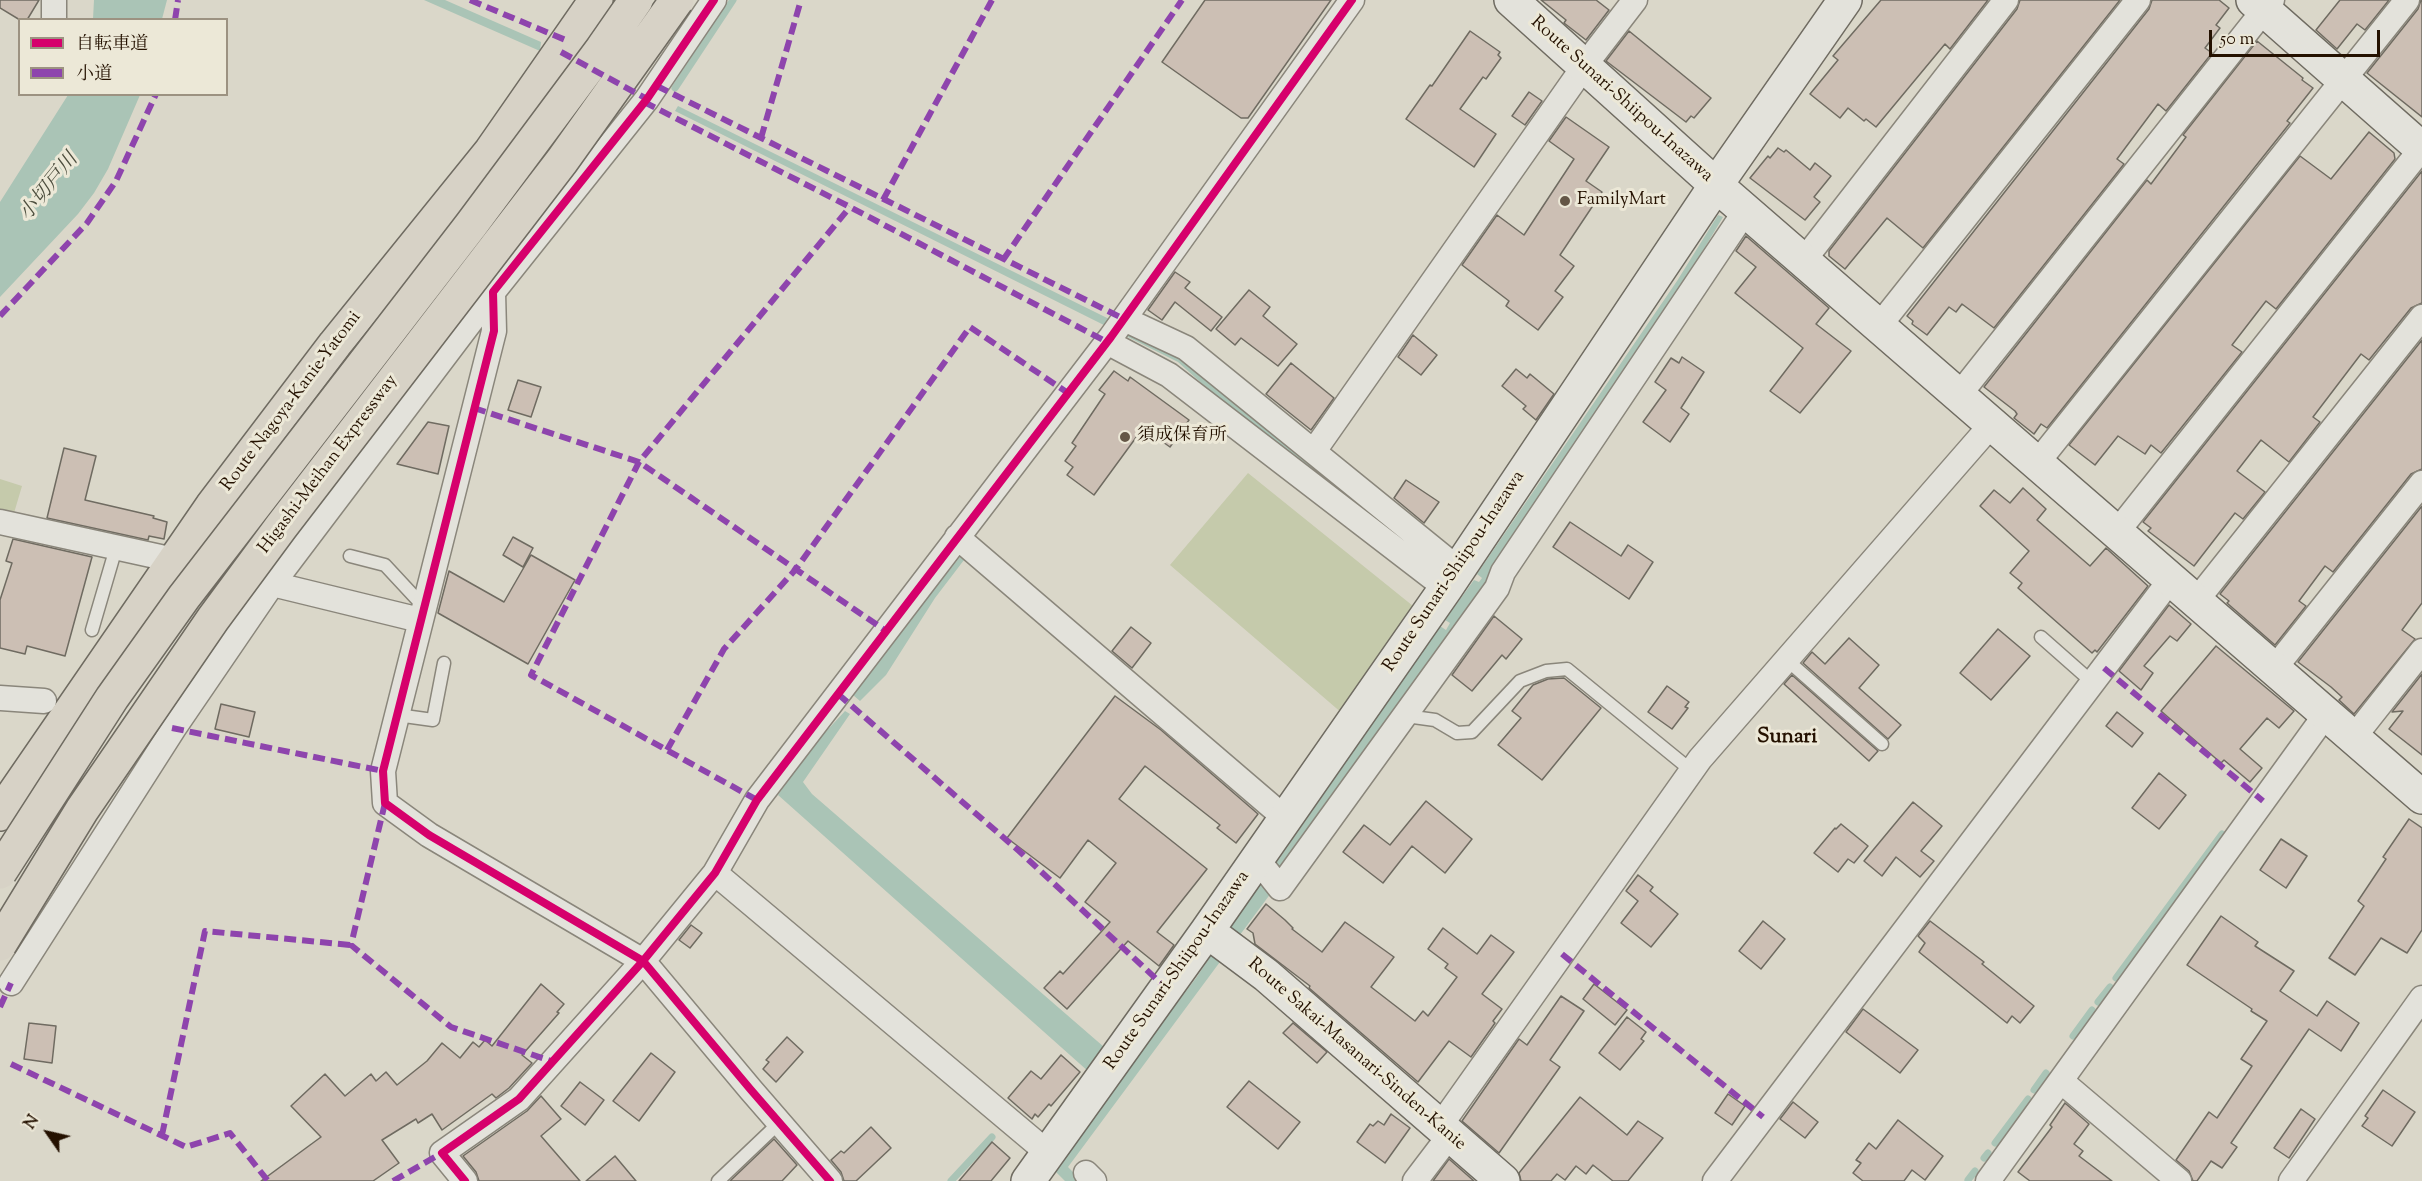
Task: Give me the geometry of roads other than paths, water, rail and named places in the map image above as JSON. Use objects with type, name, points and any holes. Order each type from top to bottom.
[{"type":"main road","name":"Route Nagoya-Kanie-Yatomi","points":[[0,814],[174,560],[334,344],[491,151],[596,0]]},
{"type":"main road","name":"Higashi-Meihan Expressway","points":[[0,872],[112,698],[184,597],[471,225],[636,0]]},
{"type":"main road","name":"Higashi-Meihan Expressway","points":[[0,944],[82,810],[213,619],[555,170],[677,0]]},
{"type":"main road","name":"Route Sunari-Shiipou-Inazawa","points":[[1039,1172],[1221,942],[1267,872],[1285,818],[1392,706],[1452,578],[1716,185],[1511,0]]},
{"type":"main road","points":[[1845,0],[1716,185],[2422,797]]},
{"type":"main road","points":[[2263,3],[2343,80],[2422,149]]},
{"type":"main road","name":"Route Sakai-Masanari-Sinden-Kanie","points":[[1221,942],[1266,975],[1503,1181]]},
{"type":"street","points":[[54,0],[54,18]]},
{"type":"street","points":[[11,984],[174,728],[273,584],[493,292],[647,99],[714,0]]},
{"type":"street","points":[[465,1181],[442,1153],[519,1099],[643,961],[715,873],[757,800],[1116,330],[1352,0]]},
{"type":"street","points":[[1314,451],[1585,65],[1635,0]]},
{"type":"street","points":[[1804,260],[2006,0]]},
{"type":"street","points":[[1879,326],[2138,0]]},
{"type":"street","points":[[2037,463],[2407,0]]},
{"type":"street","points":[[1959,395],[2263,3]]},
{"type":"street","points":[[2117,532],[2422,149]]},
{"type":"street","points":[[1267,872],[1280,888],[1392,706],[1497,588],[1503,572],[1746,210]]},
{"type":"street","points":[[493,292],[494,331],[383,771],[385,803],[429,835],[643,961],[830,1181]]},
{"type":"street","points":[[2196,601],[2422,317]]},
{"type":"street","points":[[1116,330],[1186,348],[1314,451],[1452,578]]},
{"type":"street","points":[[1116,330],[1169,375],[1452,578]]},
{"type":"street","points":[[1415,1181],[1445,1130],[1692,771],[1992,424]]},
{"type":"street","points":[[2274,669],[2422,483]]},
{"type":"street","points":[[1,526],[117,548],[273,584],[422,613]]},
{"type":"street","points":[[957,537],[1285,818]]},
{"type":"street","points":[[1715,1181],[2171,579]]},
{"type":"street","points":[[2354,737],[2422,651]]},
{"type":"street","points":[[0,698],[44,701]]},
{"type":"street","points":[[1988,1181],[2326,714]]},
{"type":"street","points":[[715,873],[1039,1172]]},
{"type":"street","points":[[2291,1181],[2422,999]]},
{"type":"street","points":[[2061,1081],[2179,1181]]},
{"type":"lane","points":[[92,630],[117,548]]},
{"type":"lane","points":[[350,556],[385,565],[422,613]]},
{"type":"lane","points":[[2041,638],[2092,682]]},
{"type":"lane","points":[[1787,660],[1882,744]]},
{"type":"lane","points":[[397,715],[433,720],[444,663]]},
{"type":"lane","points":[[1392,706],[1435,720],[1457,733],[1472,732],[1520,681],[1546,671],[1567,669],[1692,771]]},
{"type":"lane","points":[[718,1181],[779,1123]]},
{"type":"water","points":[[94,0],[167,0],[162,18],[93,18]]},
{"type":"water","points":[[424,0],[445,0],[541,42],[540,51]]},
{"type":"water","name":"小切戸川","points":[[67,96],[140,96],[108,169],[94,193],[78,214],[0,297],[0,202]]},
{"type":"water","points":[[678,106],[1180,354],[1447,565],[1442,572],[1249,426],[1178,362],[675,111]]},
{"type":"water","points":[[1718,215],[1723,217],[1676,296],[1460,630],[1453,626],[1449,633],[1455,637],[1450,644],[1440,646],[1271,893],[1068,1167],[1082,1181],[1065,1181],[1052,1168],[1196,978],[1263,878],[1279,859],[1440,626],[1446,630],[1450,623],[1445,620],[1474,580],[1479,582],[1482,578],[1477,574],[1677,281]]},
{"type":"water","points":[[960,557],[964,560],[935,598],[886,675],[860,701],[853,695],[882,654]]},
{"type":"water","points":[[845,711],[850,714],[803,782],[812,794],[1104,1047],[1089,1072],[778,795],[808,751]]},
{"type":"waterway","points":[[675,88],[733,0]]},
{"type":"waterway","points":[[2116,978],[2222,834]]},
{"type":"waterway","points":[[2098,1002],[2110,987]]},
{"type":"waterway","points":[[2073,1036],[2092,1010]]},
{"type":"waterway","points":[[2034,1090],[2046,1073]]},
{"type":"waterway","points":[[1995,1143],[2028,1099]]},
{"type":"waterway","points":[[951,1181],[992,1137]]},
{"type":"waterway","points":[[1984,1158],[1988,1153]]},
{"type":"waterway","points":[[1968,1180],[1975,1171]]},
{"type":"place","name":"FamilyMart","points":[[1565,201]]},
{"type":"place","name":"須成保育所","points":[[1125,437]]},
{"type":"district","name":"Sunari","points":[[1787,738]]}]
